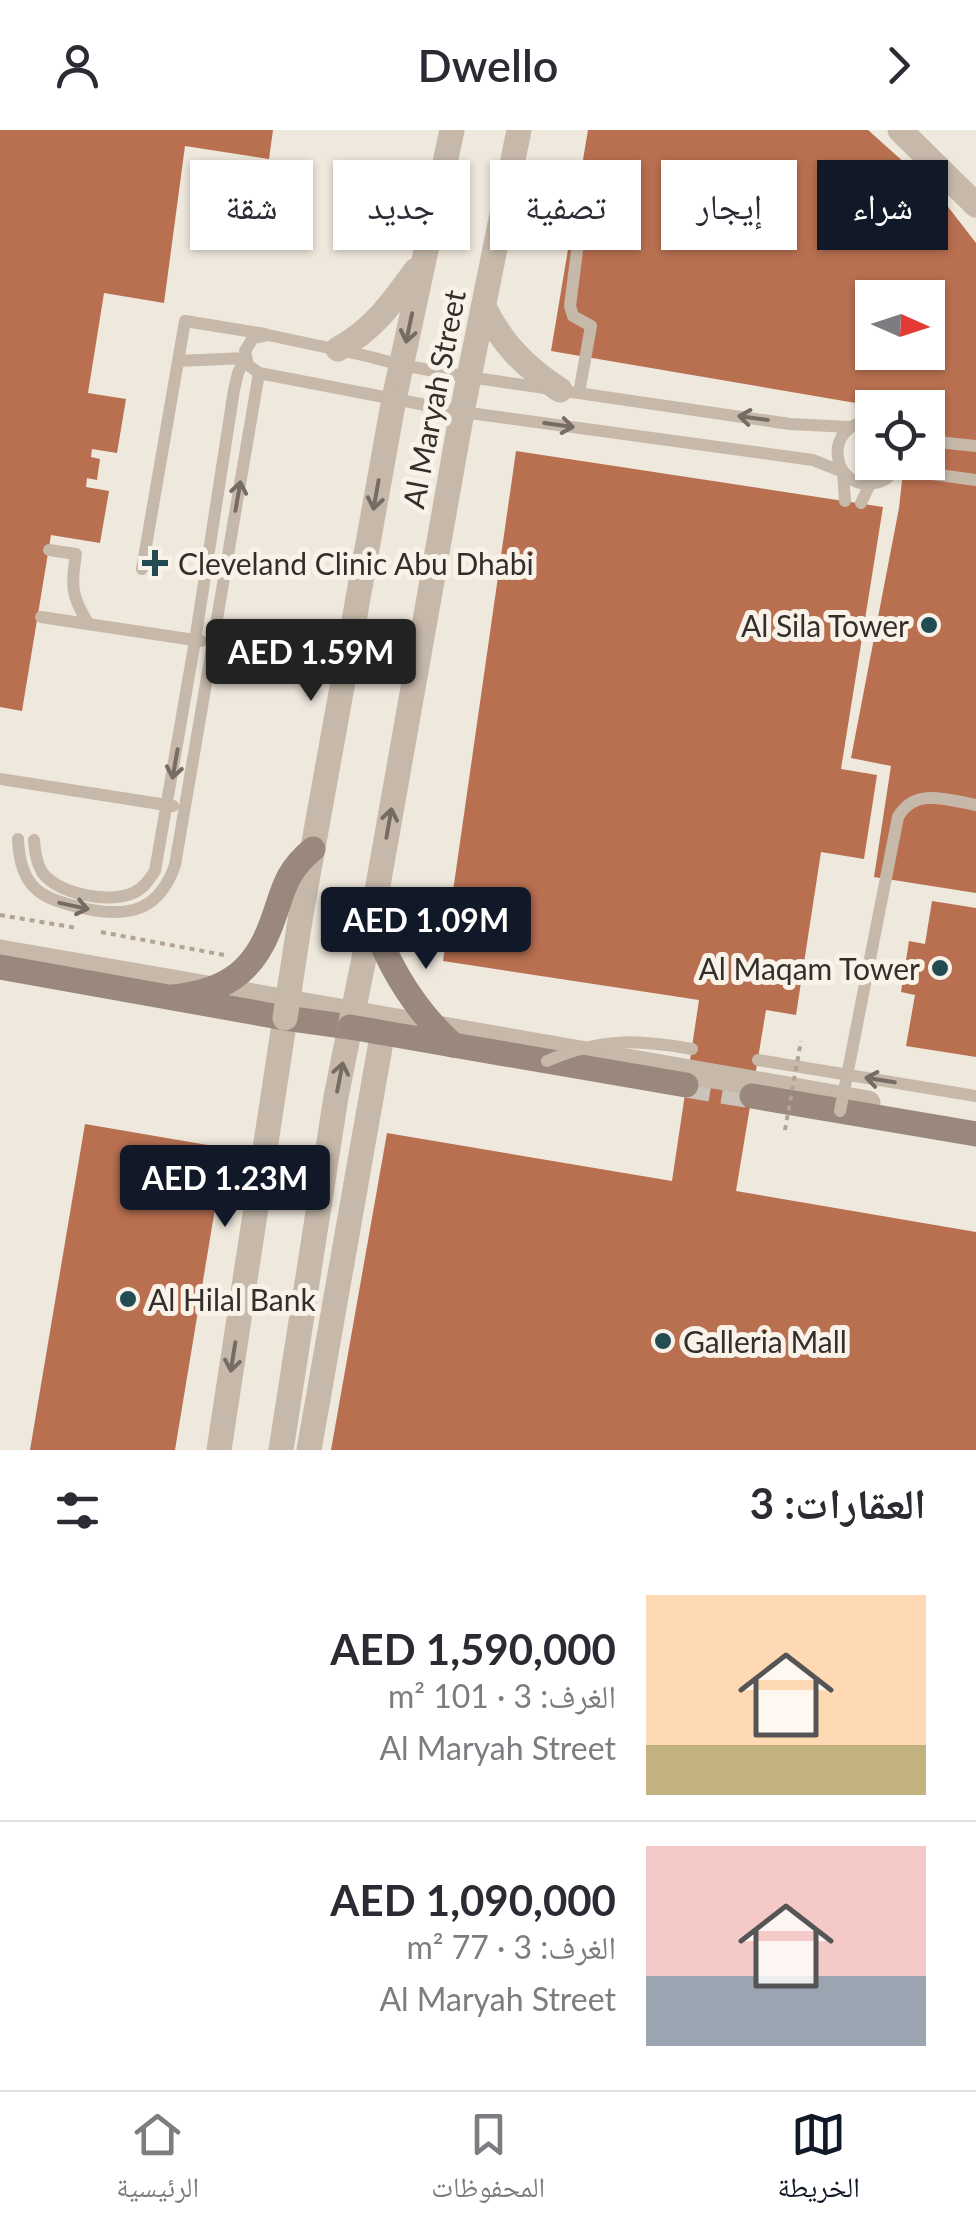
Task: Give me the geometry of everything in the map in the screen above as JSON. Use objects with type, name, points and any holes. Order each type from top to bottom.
[{"type":"main road","points":[[173,997],[218,987],[244,972],[270,928],[286,878],[313,850]]},
{"type":"main road","points":[[372,919],[406,992],[453,1045]]},
{"type":"main road","points":[[0,966],[686,1084]]},
{"type":"main road","points":[[752,1096],[976,1134]]},
{"type":"street","name":"Al Maryah Street","points":[[219,1450],[313,850],[394,399],[452,130]]},
{"type":"street","name":"Al Maryah Street","points":[[281,1450],[336,1099],[462,412],[520,130]]},
{"type":"street","points":[[900,130],[976,205]]},
{"type":"street","points":[[338,349],[386,312],[424,258]]},
{"type":"street","points":[[484,307],[511,352],[529,369],[569,392]]},
{"type":"street","points":[[0,952],[976,1122]]},
{"type":"street","points":[[309,1450],[385,1020]]},
{"type":"lane","points":[[569,392],[591,326],[573,316],[570,306],[577,250]]},
{"type":"lane","points":[[142,569],[185,322],[268,334],[470,378],[790,424],[850,427]]},
{"type":"lane","points":[[268,334],[253,338],[246,351],[248,365],[259,374],[462,412],[804,458],[844,472],[855,481],[870,484],[881,480]]},
{"type":"lane","points":[[178,361],[246,358]]},
{"type":"lane","points":[[34,840],[38,864],[57,886],[106,898],[130,895],[156,871],[234,390],[246,358]]},
{"type":"lane","points":[[18,839],[22,869],[28,880],[56,902],[104,912],[130,912],[154,900],[171,878],[259,374]]},
{"type":"lane","points":[[846,501],[838,443],[855,424]]},
{"type":"lane","points":[[945,443],[976,446]]},
{"type":"lane","points":[[945,475],[976,480]]},
{"type":"lane","points":[[861,503],[870,484]]},
{"type":"lane","points":[[49,550],[76,554],[71,584],[76,603],[88,622]]},
{"type":"lane","points":[[41,617],[214,643]]},
{"type":"lane","points":[[0,778],[185,808]]},
{"type":"lane","points":[[840,1111],[902,808],[929,797],[976,805]]},
{"type":"lane","points":[[547,1061],[571,1050],[622,1041],[692,1049]]},
{"type":"lane","points":[[758,1060],[976,1096]]},
{"type":"path","points":[[0,915],[228,956]]},
{"type":"path","points":[[785,1130],[801,1041]]},
{"type":"building","points":[[0,130],[273,130],[269,159],[185,146],[164,303],[104,293],[88,393],[126,399],[117,453],[92,449],[91,457],[100,459],[97,480],[87,478],[86,487],[109,491],[100,543],[51,535],[22,711],[0,707]]},
{"type":"building","points":[[588,130],[868,130],[902,160],[817,160],[817,250],[948,250],[948,207],[976,243],[976,893],[874,877],[891,766],[851,758],[902,480],[945,480],[945,390],[855,390],[855,403],[551,351],[568,250],[641,250],[641,160],[583,160]]},
{"type":"building","points":[[516,451],[883,507],[841,769],[877,775],[864,859],[821,852],[796,1015],[766,1010],[736,1191],[976,1232],[976,1450],[331,1450],[387,1133],[672,1181],[699,1000],[443,961]]},
{"type":"building","name":"Al Maqam Tower","points":[[932,901],[976,908],[976,1057],[906,1046],[915,995],[901,992],[909,941],[925,944]]},
{"type":"building","name":"Al Hilal Bank","points":[[85,1124],[225,1148],[175,1450],[30,1450]]},
{"type":"tunnel","points":[[686,1085],[752,1096]]},
{"type":"place","name":"Cleveland Clinic Abu Dhabi","points":[[155,563]]},
{"type":"place","name":"Al Sila Tower","points":[[929,625]]},
{"type":"place","name":"Al Maqam Tower","points":[[940,968]]},
{"type":"place","name":"Al Hilal Bank","points":[[128,1299]]},
{"type":"place","name":"Galleria Mall","points":[[663,1341]]}]
